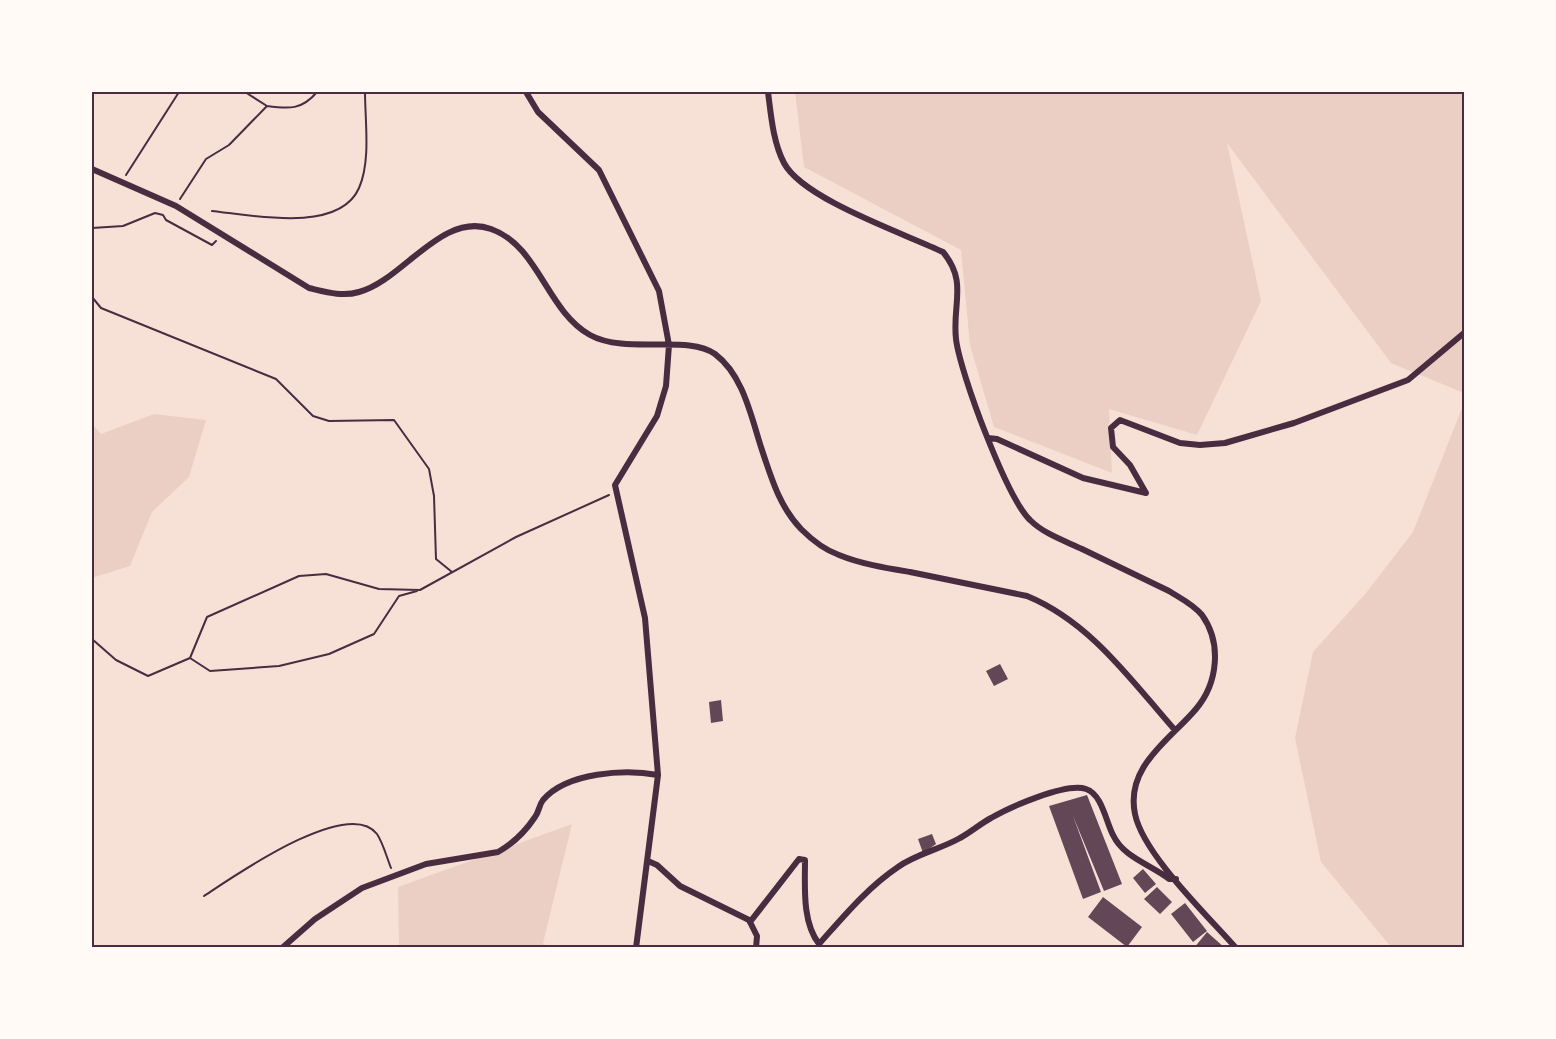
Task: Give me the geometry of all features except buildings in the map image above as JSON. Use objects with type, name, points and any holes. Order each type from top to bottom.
[{"type":"street","points":[[526,92],[538,112],[599,171],[659,291],[669,345],[666,387],[657,416],[615,485],[645,618],[658,775],[648,861],[635,936],[636,948]]},
{"type":"street","points":[[768,92],[783,161],[798,182],[818,195],[943,252],[951,262],[958,284],[958,348],[988,438],[1018,503],[1030,520],[1048,533],[1169,591],[1201,615],[1211,632],[1215,666],[1209,688],[1197,708],[1174,729],[1145,764],[1137,779],[1134,814],[1142,835],[1176,879],[1236,948]]},
{"type":"street","points":[[92,169],[176,206],[309,288],[333,294],[357,293],[378,286],[444,234],[468,227],[489,228],[505,236],[524,253],[564,311],[590,334],[624,346],[669,345],[713,352],[730,367],[746,402],[777,494],[801,530],[820,545],[838,555],[865,563],[1028,596],[1049,605],[1095,639],[1174,729]]},
{"type":"street","points":[[988,438],[997,439],[1083,478],[1146,493],[1130,465],[1113,447],[1111,428],[1120,420],[1180,443],[1200,445],[1225,443],[1294,423],[1408,380],[1464,333]]},
{"type":"street","points":[[282,948],[315,919],[362,888],[444,860],[498,852],[518,840],[537,815],[541,802],[563,783],[580,778],[624,773],[658,775]]},
{"type":"street","points":[[750,922],[799,859],[806,860],[806,903],[813,936],[819,944],[858,899],[899,866],[960,839],[992,817],[1042,795],[1075,788],[1086,789],[1095,794],[1113,837],[1126,854],[1141,860],[1169,879],[1176,879]]},
{"type":"street","points":[[648,861],[680,886],[750,922],[757,936],[756,948]]},
{"type":"path","points":[[122,182],[179,92]]},
{"type":"path","points":[[245,92],[267,106],[294,109],[308,102],[317,92]]},
{"type":"path","points":[[212,211],[281,218],[311,218],[352,201],[360,187],[364,160],[365,92]]},
{"type":"path","points":[[176,206],[206,159],[229,145],[267,106]]},
{"type":"path","points":[[92,228],[123,226],[155,213],[163,215],[166,220],[212,245],[222,236]]},
{"type":"path","points":[[92,297],[101,308],[276,379],[313,416],[329,421],[394,420],[429,469],[434,496],[436,558],[452,572]]},
{"type":"path","points":[[190,658],[210,671],[279,666],[329,654],[374,634],[399,596],[420,590],[516,537],[617,492]]},
{"type":"path","points":[[92,639],[116,660],[148,676],[190,658],[207,616],[299,576],[326,574],[379,589],[420,590]]},
{"type":"path","points":[[204,896],[280,848],[337,825],[362,824],[376,833],[394,876]]},
{"type":"path","points":[[164,948],[169,946]]},
{"type":"shaded area","points":[[795,92],[1464,92],[1464,393],[1391,363],[1227,143],[1261,301],[1197,435],[1109,409],[1112,473],[994,427],[970,345],[961,250],[804,167]]},
{"type":"shaded area","points":[[1464,403],[1464,947],[1391,947],[1321,862],[1295,738],[1313,652],[1366,593],[1413,532]]},
{"type":"shaded area","points":[[154,414],[206,420],[189,477],[152,512],[130,566],[92,578],[92,424],[101,434]]},
{"type":"shaded area","points":[[572,824],[543,943],[548,947],[399,947],[398,887]]}]
